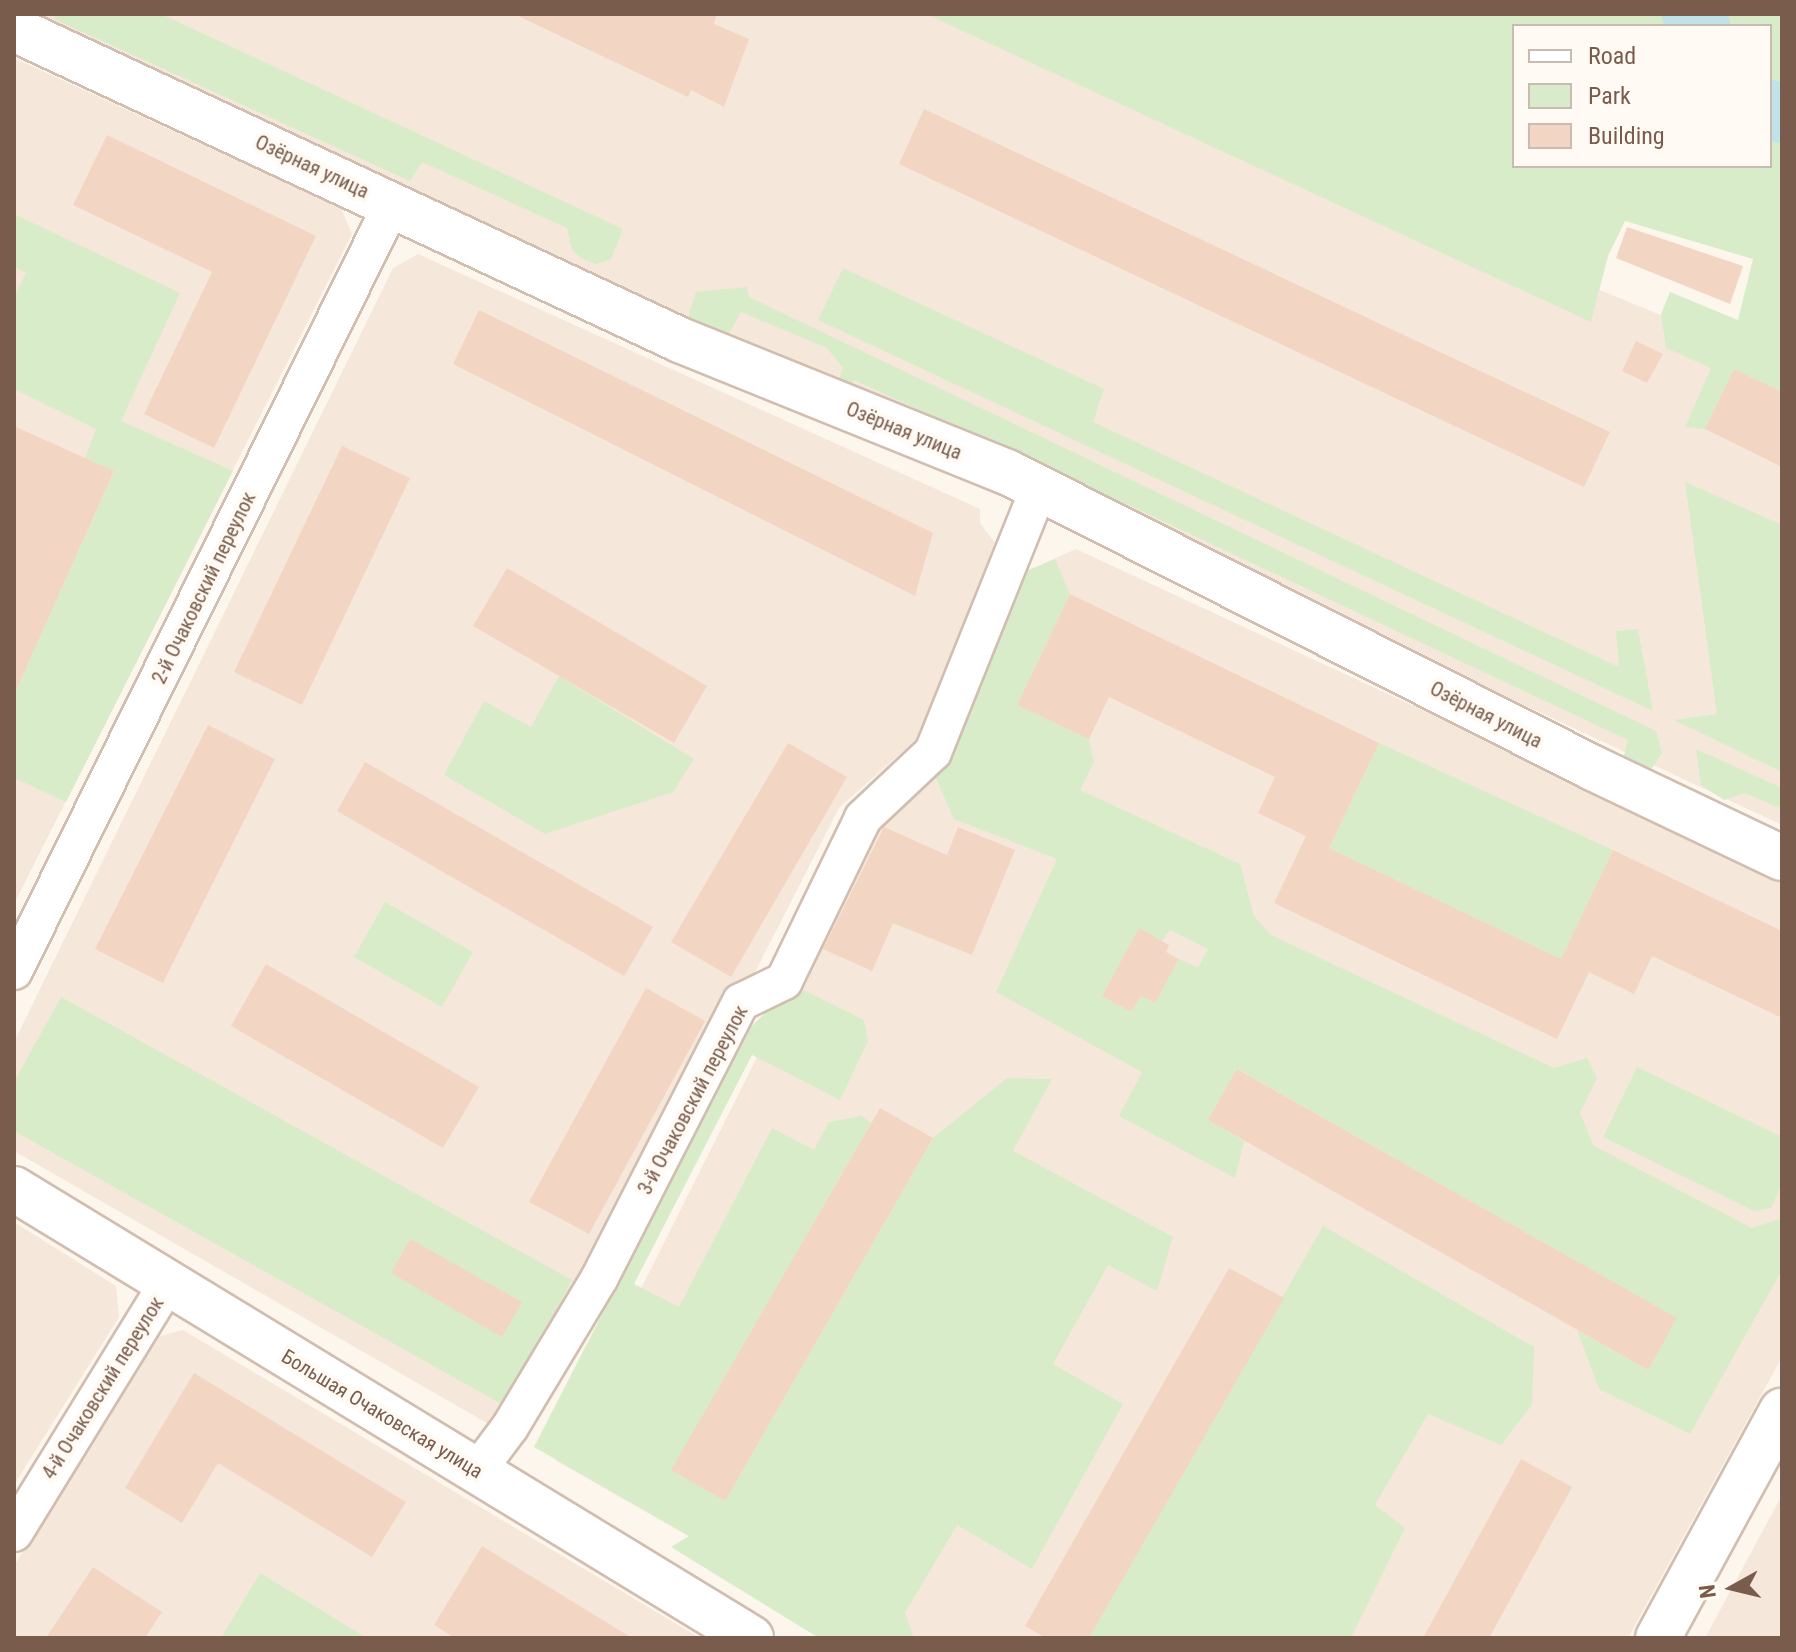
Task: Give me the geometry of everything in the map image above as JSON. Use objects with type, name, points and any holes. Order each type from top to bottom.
[{"type":"street","name":"Озёрная улица","points":[[14,29],[680,340],[1039,488],[1593,768],[1782,858]]},
{"type":"street","name":"2-й Очаковский переулок","points":[[14,971],[392,204]]},
{"type":"street","name":"3-й Очаковский переулок","points":[[477,1471],[510,1427],[600,1277],[741,1002],[784,981],[863,818],[933,752],[1039,488]]},
{"type":"street","name":"Большая Очаковская улица","points":[[14,1189],[751,1638]]},
{"type":"street","name":"4-й Очаковский переулок","points":[[14,1533],[167,1284]]},
{"type":"street","points":[[1658,1638],[1782,1411]]},
{"type":"shaded area","points":[[37,14],[929,14],[1782,365],[1782,825]]},
{"type":"shaded area","points":[[14,58],[341,208],[352,234],[14,904]]},
{"type":"shaded area","points":[[418,254],[980,509],[980,523],[995,543],[922,734],[839,808],[524,1424],[499,1430],[14,1151],[14,1042],[393,268]]},
{"type":"shaded area","points":[[1076,549],[1782,877],[1782,1357],[1628,1638],[867,1638],[555,1460],[872,828],[1029,570]]},
{"type":"shaded area","points":[[14,1222],[116,1286],[119,1317],[14,1485]]},
{"type":"shaded area","points":[[183,1330],[700,1638],[14,1638],[14,1566],[156,1337]]},
{"type":"shaded area","points":[[1782,1495],[1782,1638],[1705,1638]]},
{"type":"green space","points":[[54,14],[161,14],[623,229],[611,259],[596,264],[581,258],[572,250],[567,228],[422,162],[410,181],[54,19]]},
{"type":"green space","points":[[926,14],[1782,14],[1782,392],[1734,369],[1705,429],[1685,427],[1711,368],[1666,348],[1661,314],[1670,292],[1738,320],[1753,259],[1625,221],[1608,256],[1591,322]]},
{"type":"green space","points":[[14,214],[180,293],[121,421],[233,471],[66,802],[14,778],[14,695],[114,472],[85,458],[96,429],[14,389],[14,297],[26,273],[14,267]]},
{"type":"green space","points":[[843,268],[1104,389],[1093,422],[1619,667],[1616,631],[1638,629],[1653,711],[818,320]]},
{"type":"green space","points":[[747,287],[749,297],[1656,731],[1662,753],[1652,768],[1636,766],[1624,756],[1628,740],[1120,501],[1110,514],[997,445],[854,380],[849,394],[835,391],[843,368],[827,348],[741,312],[728,336],[688,317],[696,292]]},
{"type":"green space","points":[[1685,482],[1782,525],[1782,772],[1674,720],[1717,714]]},
{"type":"green space","points":[[1055,559],[1070,594],[1017,705],[1089,739],[1094,762],[1080,790],[1240,864],[1254,916],[1271,935],[1554,1068],[1587,1058],[1597,1078],[1580,1113],[1594,1146],[1752,1228],[1782,1218],[1782,1270],[1690,1434],[1599,1389],[1577,1330],[1648,1370],[1676,1318],[1238,1069],[1208,1120],[1244,1141],[1235,1178],[1119,1116],[1142,1072],[996,992],[1057,859],[954,819],[927,758],[1013,562],[1029,570]],"holes":[[[1139,929],[1162,941],[1170,930],[1208,949],[1198,968],[1179,959],[1155,1003],[1141,996],[1131,1012],[1102,996]]]},
{"type":"green space","points":[[559,676],[694,759],[673,792],[545,834],[444,775],[484,701],[531,727]]},
{"type":"green space","points":[[1379,743],[1613,850],[1561,959],[1329,848]]},
{"type":"green space","points":[[1696,749],[1782,788],[1782,809],[1745,793],[1724,800],[1701,785]]},
{"type":"green space","points":[[385,902],[473,952],[442,1007],[354,957]]},
{"type":"green space","points":[[793,985],[864,1020],[868,1041],[840,1100],[752,1055],[634,1284],[679,1307],[772,1128],[814,1150],[829,1122],[861,1116],[871,1123],[672,1470],[725,1501],[933,1138],[1007,1078],[1052,1079],[1013,1151],[1173,1237],[1157,1291],[1108,1265],[1053,1364],[1123,1404],[1032,1569],[957,1525],[905,1613],[914,1638],[819,1638],[671,1547],[689,1536],[534,1447],[748,1030]]},
{"type":"green space","points":[[61,997],[572,1280],[505,1406],[14,1131],[14,1082]]},
{"type":"green space","points":[[1637,1067],[1782,1137],[1782,1184],[1771,1208],[1754,1211],[1603,1137]]},
{"type":"green space","points":[[1323,1226],[1534,1347],[1532,1405],[1501,1445],[1428,1414],[1375,1505],[1405,1528],[1351,1638],[1089,1638]]},
{"type":"green space","points":[[260,1573],[367,1638],[221,1638]]},
{"type":"building","points":[[514,14],[717,14],[714,24],[749,39],[724,107],[691,90],[688,97]]},
{"type":"building","points":[[924,109],[1610,432],[1584,487],[899,164]]},
{"type":"building","points":[[107,135],[316,236],[214,448],[144,414],[212,272],[73,205]]},
{"type":"building","points":[[1627,227],[1743,266],[1730,304],[1616,258]]},
{"type":"building","points":[[479,310],[933,533],[915,596],[453,364]]},
{"type":"building","points":[[1636,341],[1663,354],[1647,383],[1622,371]]},
{"type":"building","points":[[1734,369],[1782,392],[1782,467],[1705,429]]},
{"type":"building","points":[[14,426],[114,471],[14,695]]},
{"type":"building","points":[[342,446],[410,478],[302,705],[234,672]]},
{"type":"building","points":[[507,568],[707,686],[674,743],[473,626]]},
{"type":"building","points":[[1070,594],[1379,743],[1329,848],[1561,959],[1613,850],[1782,931],[1782,1018],[1652,956],[1634,994],[1589,972],[1557,1039],[1274,903],[1306,836],[1258,813],[1275,777],[1109,697],[1089,739],[1017,705]]},
{"type":"building","points":[[208,725],[275,759],[163,983],[95,949]]},
{"type":"building","points":[[788,743],[847,777],[731,977],[671,942]]},
{"type":"building","points":[[365,762],[653,927],[624,976],[337,811]]},
{"type":"building","points":[[884,827],[947,855],[958,827],[1015,850],[972,955],[893,923],[872,971],[823,949]]},
{"type":"building","points":[[1139,928],[1169,945],[1166,952],[1179,959],[1155,1003],[1141,996],[1131,1012],[1102,996]]},
{"type":"building","points":[[266,964],[479,1087],[443,1148],[231,1026]]},
{"type":"building","points":[[646,988],[705,1021],[589,1234],[529,1202]]},
{"type":"building","points":[[1237,1069],[1677,1318],[1648,1370],[1208,1120]]},
{"type":"building","points":[[880,1108],[933,1138],[725,1501],[671,1470]]},
{"type":"building","points":[[410,1239],[522,1302],[502,1337],[391,1273]]},
{"type":"building","points":[[1229,1268],[1284,1298],[1089,1638],[1046,1638],[1025,1626]]},
{"type":"building","points":[[194,1373],[406,1502],[372,1557],[218,1463],[182,1523],[125,1488]]},
{"type":"building","points":[[1521,1459],[1572,1487],[1489,1638],[1423,1638]]},
{"type":"building","points":[[482,1546],[632,1638],[455,1638],[434,1625]]},
{"type":"building","points":[[93,1567],[162,1612],[145,1638],[46,1638]]},
{"type":"waterway","points":[[1691,14],[1699,24]]},
{"type":"waterway","points":[[1772,110],[1782,114]]}]
